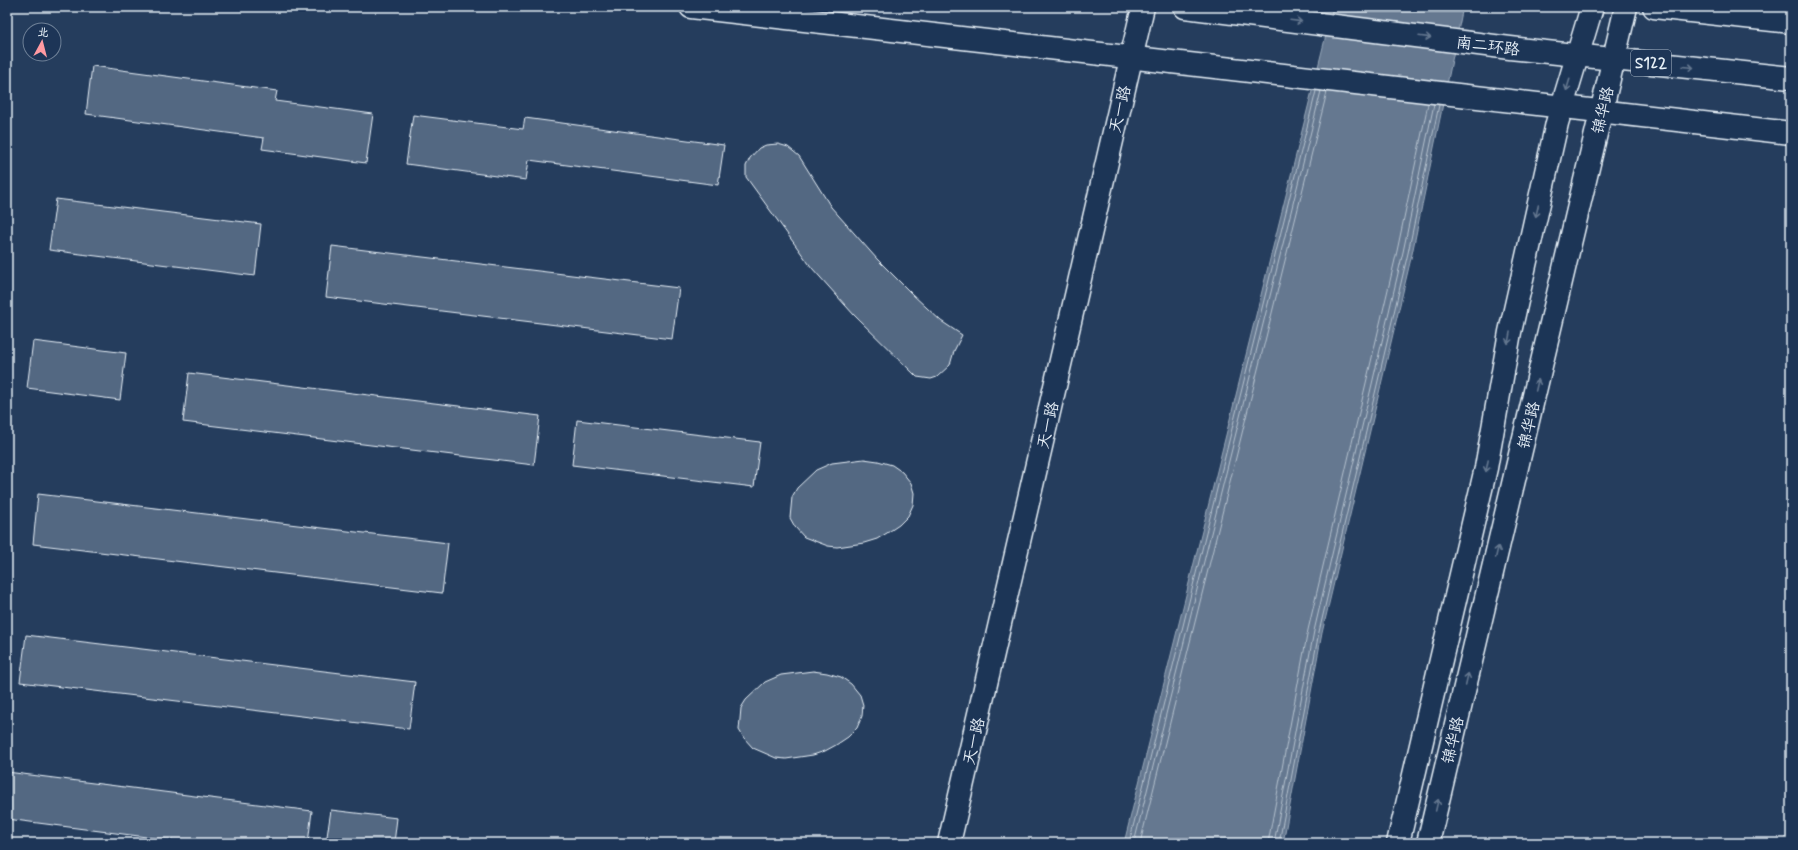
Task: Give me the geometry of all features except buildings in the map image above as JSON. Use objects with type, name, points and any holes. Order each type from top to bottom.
[{"type":"street","points":[[691,7],[1791,133]]},
{"type":"street","name":"天一路","points":[[949,843],[1143,7]]},
{"type":"street","name":"南二环路","points":[[1185,7],[1510,48],[1791,78]]},
{"type":"street","name":"锦华路","points":[[1398,843],[1486,468],[1510,332],[1561,106],[1592,7]]},
{"type":"street","name":"锦华路","points":[[1428,843],[1626,7]]},
{"type":"street","points":[[1654,7],[1791,22]]},
{"type":"water","points":[[1333,7],[1463,7],[1412,254],[1322,633],[1283,843],[1124,843]]}]
